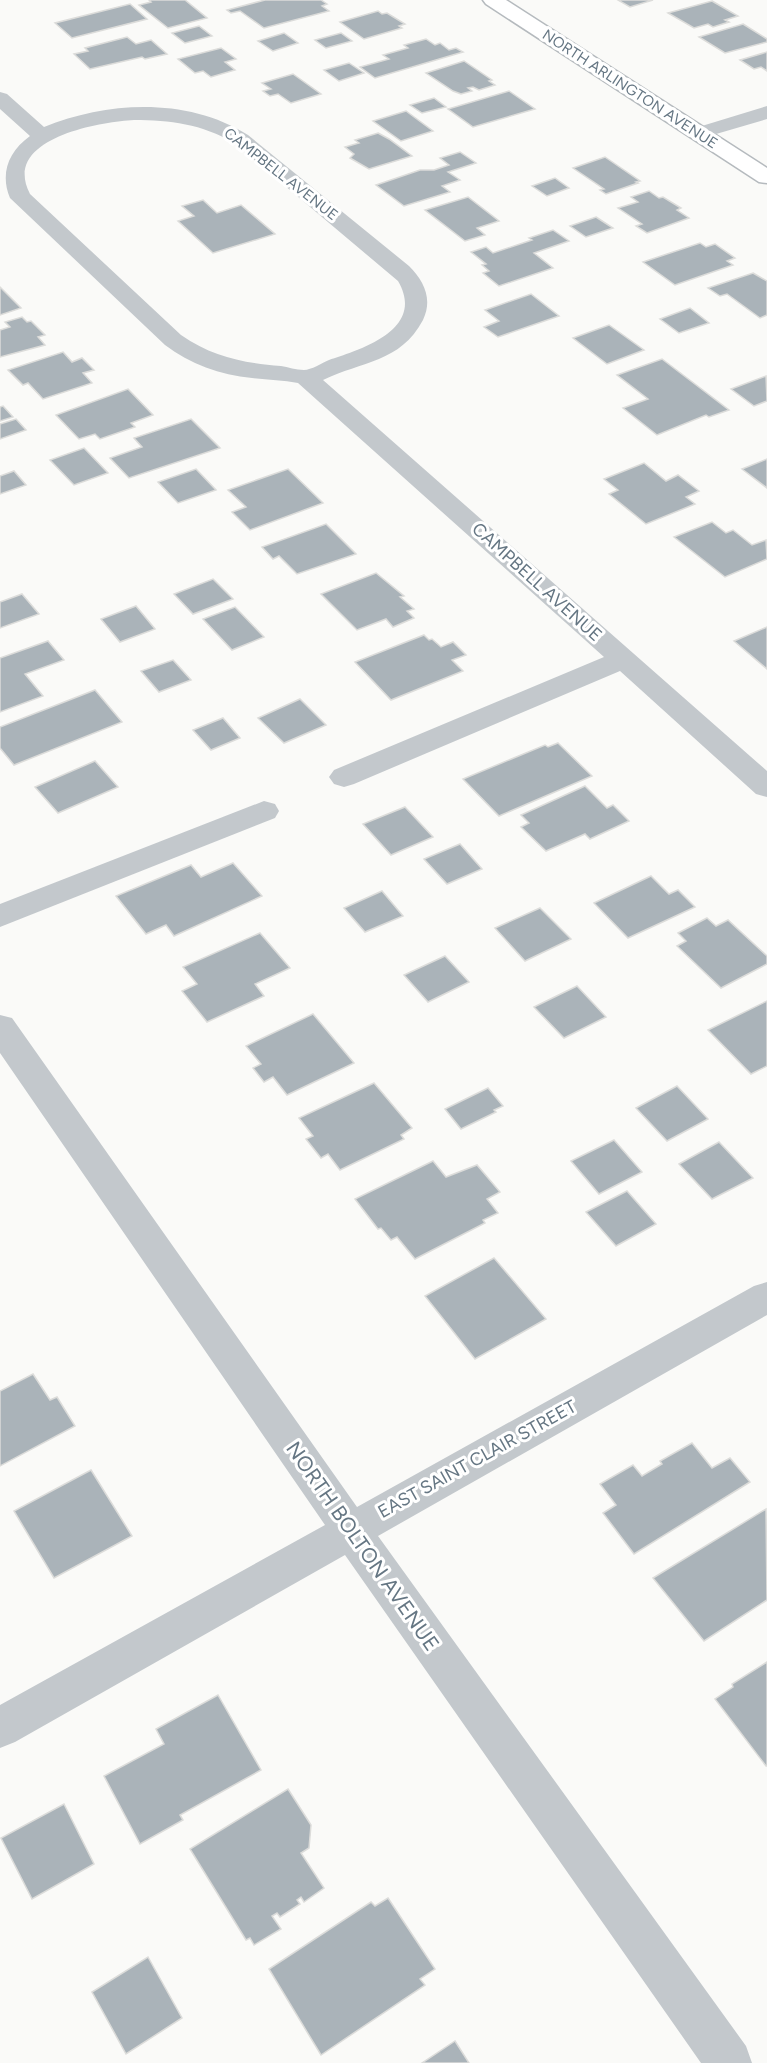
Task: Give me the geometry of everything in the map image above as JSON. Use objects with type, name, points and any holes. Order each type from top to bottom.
[{"type":"main road","name":"NORTH ARLINGTON AVENUE","points":[[493,0],[767,177]]},
{"type":"street","points":[[0,99],[43,137]]},
{"type":"street","points":[[699,133],[767,112]]},
{"type":"street","name":"CAMPBELL AVENUE","points":[[307,378],[321,369],[352,363],[390,345],[406,330],[418,306],[414,288],[404,273],[241,140],[212,124],[174,115],[132,113],[77,122],[43,137],[26,148],[15,162],[12,177],[16,191],[173,340],[202,357],[229,366],[258,372],[289,372],[307,378],[767,787]]},
{"type":"street","points":[[344,777],[624,659]]},
{"type":"street","points":[[0,916],[264,811]]},
{"type":"street","name":"NORTH BOLTON AVENUE","points":[[0,1027],[351,1530],[729,2063]]},
{"type":"street","name":"EAST SAINT CLAIR STREET","points":[[0,1728],[767,1297]]},
{"type":"building","points":[[149,0],[185,0],[207,18],[168,28],[139,5],[151,2]]},
{"type":"building","points":[[265,0],[321,0],[327,4],[322,6],[329,11],[264,28],[240,11],[231,13],[227,10]]},
{"type":"building","points":[[618,0],[653,0],[630,7]]},
{"type":"building","points":[[712,1],[738,16],[725,20],[729,22],[713,27],[708,24],[694,28],[668,13]]},
{"type":"building","points":[[130,4],[147,19],[72,38],[55,23]]},
{"type":"building","points":[[378,11],[382,14],[387,13],[405,24],[399,26],[402,28],[364,39],[340,22]]},
{"type":"building","points":[[743,24],[767,39],[767,42],[725,53],[699,37]]},
{"type":"building","points":[[199,26],[212,36],[185,43],[172,33]]},
{"type":"building","points":[[284,33],[298,43],[273,51],[258,41]]},
{"type":"building","points":[[341,33],[352,41],[326,48],[315,40]]},
{"type":"building","points":[[127,37],[136,44],[151,40],[167,54],[145,59],[142,57],[90,69],[74,54],[88,51],[85,48]]},
{"type":"building","points":[[426,39],[435,45],[440,43],[449,50],[456,48],[463,52],[375,78],[360,67],[389,59],[383,55],[408,48],[404,45]]},
{"type":"building","points":[[221,48],[236,59],[225,62],[235,70],[211,77],[203,71],[195,73],[178,59]]},
{"type":"building","points":[[767,52],[767,71],[761,67],[754,69],[740,60]]},
{"type":"building","points":[[464,61],[492,80],[489,81],[495,85],[479,90],[473,87],[468,88],[472,91],[461,94],[426,73]]},
{"type":"building","points":[[349,63],[364,73],[339,81],[324,70]]},
{"type":"building","points":[[293,74],[321,94],[291,103],[278,94],[270,96],[263,91],[271,89],[262,83]]},
{"type":"building","points":[[509,91],[535,109],[473,127],[448,109]]},
{"type":"building","points":[[434,98],[446,107],[422,113],[410,105]]},
{"type":"building","points":[[406,111],[433,131],[401,141],[373,121]]},
{"type":"building","points":[[378,133],[412,156],[369,169],[350,158],[354,154],[345,147],[359,143],[355,140]]},
{"type":"building","points":[[460,152],[476,163],[448,172],[460,180],[442,186],[450,192],[404,206],[376,185],[420,170],[434,170],[449,165],[440,158]]},
{"type":"building","points":[[605,157],[640,181],[606,194],[600,190],[604,189],[573,168]]},
{"type":"building","points":[[555,178],[569,188],[547,196],[532,186]]},
{"type":"building","points":[[649,191],[681,208],[677,210],[689,218],[647,233],[636,226],[642,224],[618,208],[638,202],[631,197]]},
{"type":"building","points":[[468,197],[499,221],[477,228],[485,235],[465,241],[425,210]]},
{"type":"building","points":[[203,200],[217,213],[241,205],[275,234],[213,253],[178,221],[194,216],[182,206]]},
{"type":"building","points":[[596,217],[613,228],[586,237],[570,226]]},
{"type":"building","points":[[553,230],[569,241],[534,253],[553,268],[499,286],[483,273],[489,271],[482,265],[486,264],[471,252],[486,247],[493,253],[532,240],[529,238]]},
{"type":"building","points":[[700,243],[706,247],[715,244],[735,258],[727,261],[733,265],[675,285],[643,262]]},
{"type":"building","points":[[753,273],[767,281],[767,315],[760,318],[727,294],[720,296],[708,288]]},
{"type":"building","points":[[0,287],[21,308],[0,315]]},
{"type":"building","points":[[531,294],[559,316],[498,337],[484,327],[499,321],[485,310]]},
{"type":"building","points":[[690,308],[709,323],[679,333],[660,319]]},
{"type":"building","points":[[22,317],[27,322],[31,321],[45,335],[38,337],[45,345],[0,357],[0,330],[10,327],[5,322]]},
{"type":"building","points":[[609,325],[644,350],[607,364],[573,338]]},
{"type":"building","points":[[63,352],[72,362],[82,358],[94,370],[83,373],[92,383],[43,399],[28,383],[23,385],[8,370]]},
{"type":"building","points":[[662,359],[729,410],[709,417],[706,415],[657,435],[623,408],[648,399],[617,375]]},
{"type":"building","points":[[766,376],[767,401],[754,406],[731,389]]},
{"type":"building","points":[[128,389],[153,415],[131,423],[135,427],[100,439],[95,434],[79,439],[56,415]]},
{"type":"building","points":[[3,406],[13,417],[0,421],[0,407]]},
{"type":"building","points":[[16,419],[26,430],[0,439],[0,424]]},
{"type":"building","points":[[191,419],[220,448],[129,478],[110,458],[142,447],[134,438]]},
{"type":"building","points":[[84,448],[108,473],[74,485],[50,460]]},
{"type":"building","points":[[767,459],[767,488],[742,469]]},
{"type":"building","points":[[644,463],[666,481],[678,475],[699,491],[686,497],[695,504],[646,524],[609,494],[618,490],[604,479]]},
{"type":"building","points":[[196,469],[216,490],[178,503],[158,482]]},
{"type":"building","points":[[288,469],[323,503],[250,530],[232,512],[246,507],[228,490]]},
{"type":"building","points":[[14,471],[26,485],[0,494],[0,476]]},
{"type":"building","points":[[712,522],[726,533],[733,530],[752,545],[766,540],[767,559],[725,577],[674,537]]},
{"type":"building","points":[[326,524],[356,554],[297,574],[279,556],[273,559],[262,547]]},
{"type":"building","points":[[376,573],[404,596],[400,597],[414,609],[407,611],[414,618],[393,627],[386,619],[357,630],[321,594]]},
{"type":"building","points":[[213,579],[233,599],[193,614],[174,594]]},
{"type":"building","points":[[22,594],[39,614],[0,628],[0,602]]},
{"type":"building","points":[[136,606],[155,629],[120,642],[101,619]]},
{"type":"building","points":[[235,607],[264,637],[232,650],[203,619]]},
{"type":"building","points":[[767,627],[767,669],[734,641]]},
{"type":"building","points":[[424,635],[441,647],[453,642],[466,655],[452,660],[463,671],[391,700],[355,662]]},
{"type":"building","points":[[48,641],[64,660],[25,674],[43,696],[0,712],[0,658]]},
{"type":"building","points":[[173,660],[191,680],[159,692],[141,671]]},
{"type":"building","points":[[95,690],[122,722],[14,765],[0,748],[0,727]]},
{"type":"building","points":[[300,699],[326,725],[284,743],[258,718]]},
{"type":"building","points":[[223,718],[240,738],[211,750],[193,730]]},
{"type":"building","points":[[558,743],[592,776],[499,816],[463,779],[545,745],[548,747]]},
{"type":"building","points":[[95,761],[118,787],[58,813],[35,787]]},
{"type":"building","points":[[585,786],[607,808],[613,805],[629,821],[590,839],[585,834],[546,851],[521,827],[529,823],[521,815]]},
{"type":"building","points":[[405,807],[433,837],[391,855],[363,824]]},
{"type":"building","points":[[460,844],[482,869],[447,884],[424,859]]},
{"type":"building","points":[[233,863],[262,896],[174,936],[166,925],[146,934],[116,896],[191,865],[201,877]]},
{"type":"building","points":[[651,876],[669,894],[678,890],[695,907],[628,938],[594,903]]},
{"type":"building","points":[[382,891],[403,916],[365,932],[344,908]]},
{"type":"building","points":[[540,908],[571,939],[525,961],[495,928]]},
{"type":"building","points":[[707,918],[716,926],[728,920],[767,956],[767,964],[721,988],[677,946],[686,941],[678,933]]},
{"type":"building","points":[[260,933],[290,968],[255,984],[264,996],[207,1022],[182,991],[197,984],[183,967]]},
{"type":"building","points":[[445,956],[469,982],[428,1002],[404,975]]},
{"type":"building","points":[[577,986],[606,1017],[564,1038],[534,1007]]},
{"type":"building","points":[[767,1001],[767,1066],[751,1074],[708,1030]]},
{"type":"building","points":[[313,1014],[354,1063],[287,1095],[273,1077],[264,1082],[253,1068],[261,1064],[246,1046]]},
{"type":"building","points":[[374,1083],[412,1128],[401,1135],[404,1139],[340,1170],[328,1154],[321,1158],[306,1139],[313,1136],[299,1118]]},
{"type":"building","points":[[677,1086],[708,1119],[667,1141],[636,1108]]},
{"type":"building","points":[[488,1088],[503,1106],[494,1110],[496,1112],[461,1129],[445,1109]]},
{"type":"building","points":[[614,1140],[642,1172],[599,1194],[571,1161]]},
{"type":"building","points":[[719,1142],[753,1178],[712,1199],[679,1164]]},
{"type":"building","points":[[433,1161],[446,1177],[477,1165],[500,1192],[487,1199],[498,1213],[483,1220],[485,1223],[415,1259],[397,1237],[391,1240],[381,1228],[378,1229],[355,1199]]},
{"type":"building","points":[[627,1191],[656,1224],[616,1246],[586,1212]]},
{"type":"building","points":[[494,1258],[546,1319],[475,1359],[425,1296]]},
{"type":"building","points":[[33,1374],[50,1400],[57,1397],[75,1426],[0,1466],[0,1391]]},
{"type":"building","points":[[692,1443],[712,1468],[730,1458],[750,1482],[634,1554],[603,1513],[616,1505],[600,1484],[633,1465],[642,1476],[662,1464],[660,1461]]},
{"type":"building","points":[[91,1470],[132,1536],[54,1578],[14,1511]]},
{"type":"building","points":[[766,1509],[767,1600],[704,1641],[653,1578]]},
{"type":"building","points":[[767,1662],[766,1766],[715,1699],[733,1687],[732,1684]]},
{"type":"building","points":[[218,1695],[261,1770],[180,1815],[183,1820],[140,1844],[104,1776],[164,1744],[156,1729]]},
{"type":"building","points":[[288,1789],[311,1825],[309,1848],[301,1853],[324,1888],[304,1902],[301,1897],[297,1900],[300,1904],[280,1917],[277,1913],[272,1916],[281,1929],[254,1945],[250,1938],[246,1940],[190,1849]]},
{"type":"building","points":[[64,1804],[94,1864],[32,1899],[1,1838]]},
{"type":"building","points":[[388,1898],[435,1969],[420,1979],[425,1985],[321,2055],[269,1969],[371,1902],[375,1906]]},
{"type":"building","points":[[148,1957],[182,2018],[126,2054],[92,1992]]},
{"type":"building","points":[[455,2041],[469,2063],[422,2063]]}]
